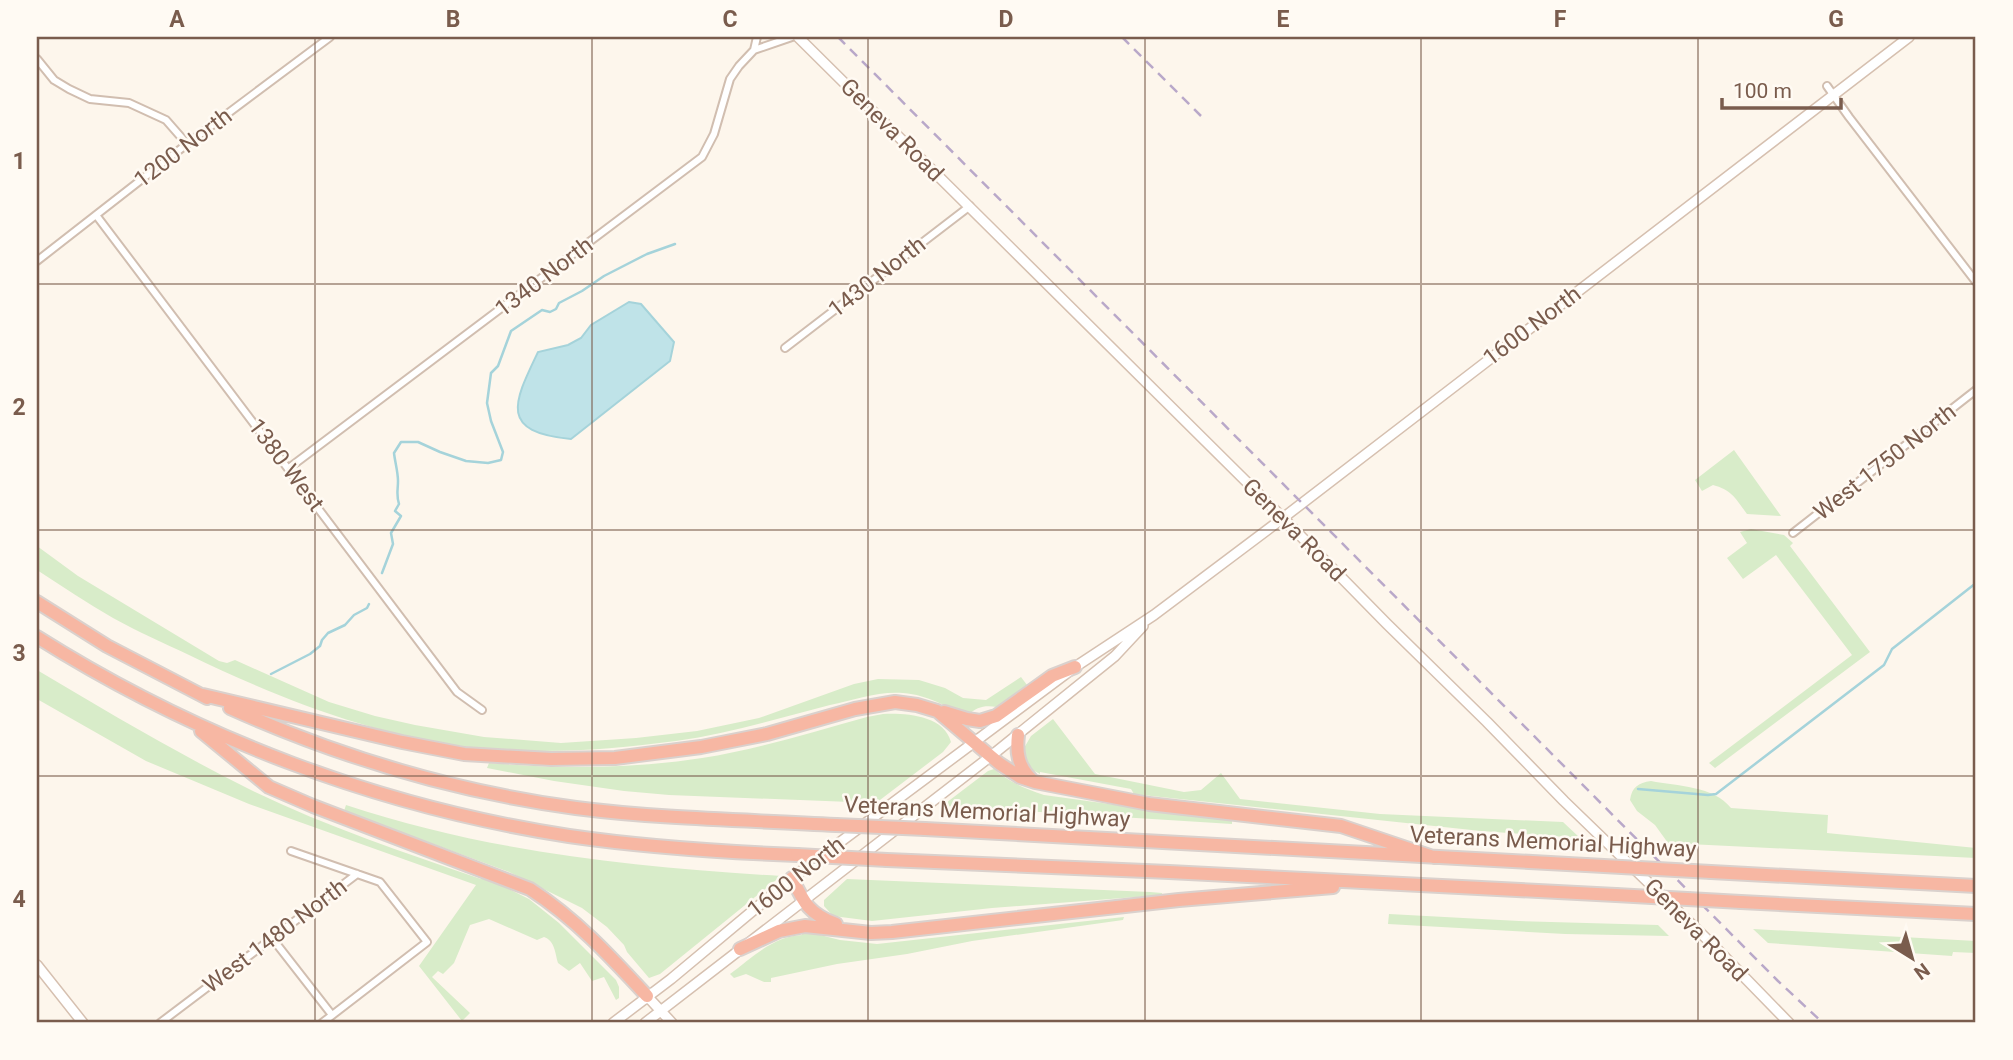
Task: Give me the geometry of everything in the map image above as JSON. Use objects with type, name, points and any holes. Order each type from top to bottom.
[{"type":"highway","name":"Veterans Memorial Highway","points":[[37,602],[107,646],[257,720],[337,750],[431,778],[494,793],[574,807],[630,814],[1976,886]]},
{"type":"highway","points":[[37,637],[113,682],[187,720],[271,756],[416,804],[570,836],[633,844],[887,860],[1976,914]]},
{"type":"highway","points":[[203,695],[464,754],[551,760],[615,758],[701,747],[767,734],[855,709],[895,702],[980,721],[996,716],[1052,676],[1075,667]]},
{"type":"highway","points":[[937,710],[1010,771],[1035,782],[1149,804],[1340,826],[1433,857]]},
{"type":"highway","points":[[187,720],[269,787],[530,889],[570,917],[647,996]]},
{"type":"highway","points":[[1018,734],[1018,757],[1027,775],[1035,782]]},
{"type":"highway","points":[[792,878],[814,914],[852,931]]},
{"type":"highway","points":[[740,949],[779,931],[805,926],[871,933],[892,932],[1179,900],[1382,883]]},
{"type":"main road","name":"Geneva Road","points":[[798,37],[1789,1023]]},
{"type":"main road","name":"1600 North","points":[[613,1023],[792,878],[1075,667],[1154,615],[1283,518],[1909,37]]},
{"type":"main road","name":"1600 North","points":[[645,1023],[991,757],[1115,656],[1154,615]]},
{"type":"main road","points":[[37,965],[83,1023]]},
{"type":"main road","points":[[647,996],[672,1023]]},
{"type":"street","name":"1200 North","points":[[37,261],[330,37]]},
{"type":"street","points":[[754,50],[758,37]]},
{"type":"street","points":[[754,50],[792,37]]},
{"type":"street","name":"1340 North","points":[[289,468],[702,156],[714,134],[730,79],[754,50]]},
{"type":"street","points":[[37,59],[54,80],[90,99],[129,103],[166,120],[187,144]]},
{"type":"street","points":[[1827,86],[1976,282]]},
{"type":"street","name":"1430 North","points":[[785,348],[970,206]]},
{"type":"street","name":"1380 West","points":[[96,215],[457,692],[482,710]]},
{"type":"street","name":"West 1750 North","points":[[1793,533],[1976,390]]},
{"type":"street","points":[[291,851],[380,882],[427,943],[322,1023]]},
{"type":"street","name":"West 1480 North","points":[[160,1023],[357,874]]},
{"type":"street","points":[[272,938],[332,1016]]},
{"type":"green space","points":[[1734,450],[1781,516],[1747,514],[1729,492],[1713,485],[1702,491],[1695,480]]},
{"type":"green space","points":[[1751,529],[1784,535],[1793,543],[1790,546],[1870,652],[1715,768],[1709,763],[1852,655],[1776,555],[1743,579],[1727,558],[1747,543],[1740,532]]},
{"type":"green space","points":[[37,546],[78,576],[219,661],[227,663],[235,660],[329,702],[375,716],[484,737],[561,743],[697,731],[759,718],[854,684],[878,679],[919,680],[945,688],[963,698],[986,700],[1021,677],[1027,685],[997,707],[981,707],[968,715],[921,696],[884,693],[735,730],[676,741],[573,750],[521,751],[470,747],[397,734],[361,724],[291,700],[223,671],[122,623],[37,570]]},
{"type":"green space","points":[[37,670],[167,746],[275,801],[392,848],[481,879],[483,876],[529,899],[559,923],[616,980],[619,998],[616,1000],[604,977],[592,981],[580,963],[569,971],[558,963],[548,939],[544,937],[537,940],[489,919],[470,925],[454,963],[443,974],[438,971],[432,977],[470,1013],[462,1021],[419,966],[476,885],[249,804],[146,761],[37,699]]},
{"type":"green space","points":[[883,714],[912,715],[932,721],[941,726],[951,742],[943,752],[876,803],[624,791],[487,768],[489,763],[596,767],[702,758],[765,745]]},
{"type":"green space","points":[[1053,719],[1095,774],[1184,792],[1201,790],[1221,773],[1240,799],[1380,814],[1563,822],[1580,838],[1481,831],[1142,795],[1134,794],[1131,789],[1040,774],[1027,767],[1021,747],[1024,748],[1031,736]]},
{"type":"green space","points":[[994,769],[1018,785],[1044,795],[1232,821],[1232,824],[942,806]]},
{"type":"green space","points":[[1651,781],[1705,791],[1715,795],[1731,808],[1828,815],[1827,833],[1976,848],[1976,858],[1668,843],[1655,825],[1637,811],[1630,800],[1636,786]]},
{"type":"green space","points":[[346,805],[453,835],[561,855],[671,868],[781,876],[660,974],[649,978],[607,927],[582,908],[509,872],[344,811]]},
{"type":"green space","points":[[847,879],[1150,892],[1162,895],[992,908],[872,921],[833,916],[824,906],[824,900]]},
{"type":"green space","points":[[1389,914],[1658,925],[1669,936],[1565,934],[1388,924]]},
{"type":"green space","points":[[1124,917],[1123,920],[972,941],[837,964],[771,978],[771,982],[764,982],[746,974],[734,978],[730,974],[772,944],[791,936],[802,935],[802,932],[877,944]]},
{"type":"green space","points":[[1753,929],[1976,941],[1976,953],[1953,952],[1952,956],[1768,943]]},
{"type":"water","points":[[629,302],[641,304],[674,342],[670,361],[571,439],[532,430],[522,422],[518,401],[538,352],[568,345],[581,338],[591,325]]},
{"type":"waterway","points":[[382,573],[393,544],[391,533],[401,516],[395,511],[399,504],[394,453],[401,442],[418,442],[466,461],[488,463],[501,460],[503,452],[487,403],[491,373],[498,366],[511,331],[542,310],[550,312],[556,309],[559,303],[604,276],[647,254],[675,244]]},
{"type":"waterway","points":[[1638,789],[1716,794],[1884,665],[1892,649],[1976,583]]},
{"type":"waterway","points":[[271,674],[310,654],[320,646],[328,633],[345,625],[369,604]]},
{"type":"railway","points":[[838,37],[1778,981],[1823,1023]]},
{"type":"railway","points":[[1122,37],[1201,116]]}]
